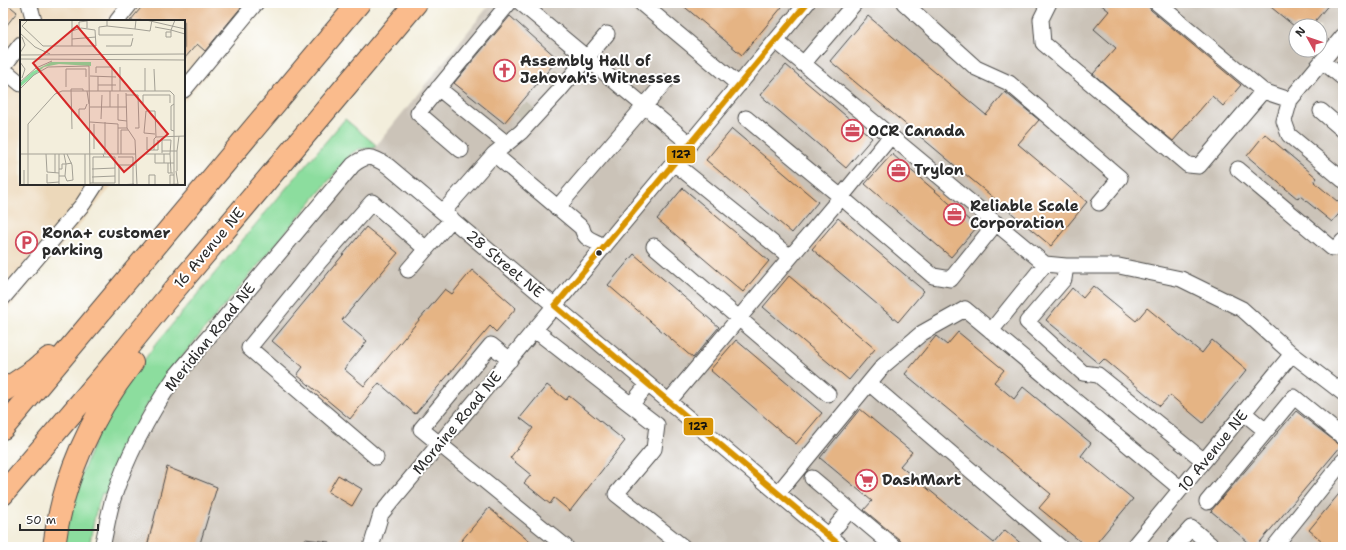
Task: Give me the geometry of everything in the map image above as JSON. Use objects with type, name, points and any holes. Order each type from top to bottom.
[{"type":"highway","points":[[3,428],[359,3]]},
{"type":"highway","name":"16 Avenue NE","points":[[3,494],[416,3]]},
{"type":"highway","points":[[3,391],[52,356],[73,337],[123,284]]},
{"type":"highway","points":[[54,547],[61,506],[80,451],[91,427],[110,394],[143,349],[154,331],[165,301]]},
{"type":"street","points":[[29,3],[34,20]]},
{"type":"street","points":[[117,20],[131,3]]},
{"type":"street","points":[[185,89],[256,3]]},
{"type":"street","points":[[461,150],[418,113],[509,3]]},
{"type":"street","points":[[521,3],[582,63],[644,106],[690,144]]},
{"type":"street","points":[[641,3],[739,85]]},
{"type":"street","name":"Moraine Road NE","points":[[371,547],[381,514],[555,306],[601,244],[674,163],[807,3]]},
{"type":"street","points":[[804,64],[855,3]]},
{"type":"street","points":[[904,3],[976,68],[1008,83],[1120,178],[1099,203]]},
{"type":"street","points":[[1049,3],[1041,19],[1043,43],[1188,165],[1199,166],[1263,91]]},
{"type":"street","points":[[1157,3],[1263,91],[1290,100]]},
{"type":"street","points":[[408,270],[426,249],[448,216],[494,154],[506,143],[521,125],[558,92],[607,34]]},
{"type":"street","points":[[1341,174],[1289,135],[1284,121],[1290,100],[1343,36]]},
{"type":"street","points":[[776,41],[1045,264],[1066,266],[1119,266],[1181,279],[1242,309],[1292,354],[1343,393]]},
{"type":"street","points":[[20,47],[3,68],[20,83]]},
{"type":"street","points":[[1322,61],[1343,78]]},
{"type":"street","points":[[560,74],[566,68],[582,63]]},
{"type":"street","points":[[557,208],[665,82]]},
{"type":"street","points":[[532,106],[550,86]]},
{"type":"street","points":[[438,88],[506,143]]},
{"type":"street","points":[[1321,111],[1343,130]]},
{"type":"street","points":[[746,118],[841,196],[933,276],[951,279],[996,223]]},
{"type":"street","points":[[669,401],[891,136]]},
{"type":"street","points":[[494,154],[582,228],[588,228],[601,244]]},
{"type":"street","name":"28 Street NE","points":[[367,157],[377,159],[388,166],[842,547]]},
{"type":"street","name":"Meridian Road NE","points":[[102,547],[112,501],[123,470],[157,403],[175,377],[353,166],[361,159],[367,157]]},
{"type":"street","points":[[674,163],[790,257]]},
{"type":"street","points":[[1238,169],[1332,248],[1338,247],[1343,241]]},
{"type":"street","points":[[3,298],[83,204],[93,186]]},
{"type":"street","points":[[376,457],[249,348],[320,261],[372,202],[426,249]]},
{"type":"street","points":[[654,246],[828,394]]},
{"type":"street","points":[[991,331],[1045,264]]},
{"type":"street","points":[[1066,266],[1064,279],[1028,322],[1083,373],[1098,375],[1204,462]]},
{"type":"street","points":[[778,493],[883,366],[922,333],[965,309],[1181,490]]},
{"type":"street","points":[[535,330],[657,425],[654,449],[616,494],[683,547]]},
{"type":"street","points":[[510,360],[491,345],[421,429],[566,547]]},
{"type":"street","name":"10 Avenue NE","points":[[1133,547],[1292,354]]},
{"type":"street","points":[[869,383],[1060,547]]},
{"type":"street","points":[[631,405],[648,384]]},
{"type":"street","points":[[1207,502],[1294,397],[1343,437]]},
{"type":"street","points":[[1244,413],[1266,431]]},
{"type":"street","points":[[1274,547],[1343,461]]},
{"type":"street","points":[[812,478],[894,547]]},
{"type":"street","points":[[829,536],[850,510]]},
{"type":"street","points":[[1174,547],[1190,528],[1213,547]]},
{"type":"shaded area","points":[[3,3],[268,3],[185,100],[185,20],[20,20],[20,185],[113,185],[3,315]]},
{"type":"shaded area","points":[[491,3],[1343,3],[1343,547],[102,547],[113,501],[157,403],[367,157]]},
{"type":"green space","points":[[345,119],[376,145],[374,148],[359,149],[352,153],[169,372],[145,408],[120,457],[106,494],[102,493],[95,515],[89,547],[60,547],[70,502],[107,411],[155,345]]},
{"type":"building","points":[[3,3],[6,3],[17,12],[3,30]]},
{"type":"building","points":[[145,3],[240,3],[243,5],[205,51],[197,44],[185,58],[185,20],[131,20]]},
{"type":"building","points":[[680,3],[777,3],[782,7],[742,55]]},
{"type":"building","points":[[1099,3],[1146,3],[1151,10],[1241,85],[1223,106],[1212,96],[1173,141],[1093,74],[1116,48],[1094,29],[1109,11]]},
{"type":"building","points":[[1266,3],[1330,3],[1318,18],[1288,18],[1288,21]]},
{"type":"building","name":"Assembly Hall of Jehovah's Witnesses","points":[[510,16],[558,59],[504,123],[454,83]]},
{"type":"building","points":[[868,16],[986,115],[1005,92],[1039,120],[1018,144],[1087,202],[1051,246],[830,61]]},
{"type":"building","points":[[786,65],[872,138],[846,168],[760,95]]},
{"type":"building","points":[[732,129],[818,202],[792,233],[706,160]]},
{"type":"building","points":[[1265,134],[1317,178],[1314,182],[1343,206],[1343,209],[1332,222],[1300,196],[1298,199],[1247,156]]},
{"type":"building","points":[[892,154],[977,227],[951,257],[865,184]]},
{"type":"building","points":[[683,188],[769,261],[743,292],[657,219]]},
{"type":"building","points":[[838,218],[924,291],[898,322],[812,249]]},
{"type":"building","points":[[366,227],[398,253],[342,320],[367,341],[344,369],[364,386],[445,289],[452,294],[472,270],[516,308],[496,332],[490,326],[415,414],[379,383],[350,419],[297,375],[303,367],[272,341]]},
{"type":"building","points":[[634,254],[719,327],[693,358],[608,285]]},
{"type":"building","points":[[789,276],[875,349],[849,380],[763,307]]},
{"type":"building","points":[[1093,286],[1136,321],[1147,308],[1202,353],[1212,340],[1247,370],[1203,423],[1170,395],[1160,406],[1104,359],[1099,364],[1046,320],[1072,288],[1083,298]]},
{"type":"building","points":[[958,332],[1004,370],[994,382],[1014,399],[1023,387],[1091,443],[1081,456],[1133,499],[1093,547],[1087,547],[1039,508],[1051,494],[905,374],[936,336],[947,345]]},
{"type":"building","points":[[736,340],[822,413],[796,444],[710,370]]},
{"type":"building","points":[[547,385],[566,400],[569,396],[625,441],[570,511],[554,498],[550,504],[524,483],[531,475],[510,458],[533,428],[520,418]]},
{"type":"building","points":[[860,409],[912,452],[900,466],[994,543],[1005,530],[1025,547],[903,547],[900,540],[864,510],[872,501],[820,458]]},
{"type":"building","points":[[1296,411],[1341,446],[1256,547],[1254,547],[1211,511]]},
{"type":"building","points":[[167,467],[217,487],[199,547],[147,547]]},
{"type":"building","points":[[338,475],[362,489],[352,506],[328,492]]},
{"type":"building","points":[[1343,489],[1343,547],[1329,547],[1309,530]]},
{"type":"building","points":[[489,508],[536,547],[456,547]]},
{"type":"building","points":[[305,539],[329,542],[328,547],[304,547]]},
{"type":"tunnel","points":[[550,86],[560,74]]},
{"type":"tunnel","points":[[521,118],[532,106]]},
{"type":"transit line","name":"127","points":[[555,306],[807,3]]},
{"type":"transit line","name":"127","points":[[555,306],[842,547]]},
{"type":"place","name":"Assembly Hall of Jehovah's Witnesses","points":[[505,70]]},
{"type":"place","name":"OCR Canada","points":[[852,131]]},
{"type":"place","name":"Trylon","points":[[898,170]]},
{"type":"place","name":"Reliable Scale Corporation","points":[[954,215]]},
{"type":"place","name":"Rona+ customer parking","points":[[27,242]]},
{"type":"place","name":"DashMart","points":[[867,480]]}]
